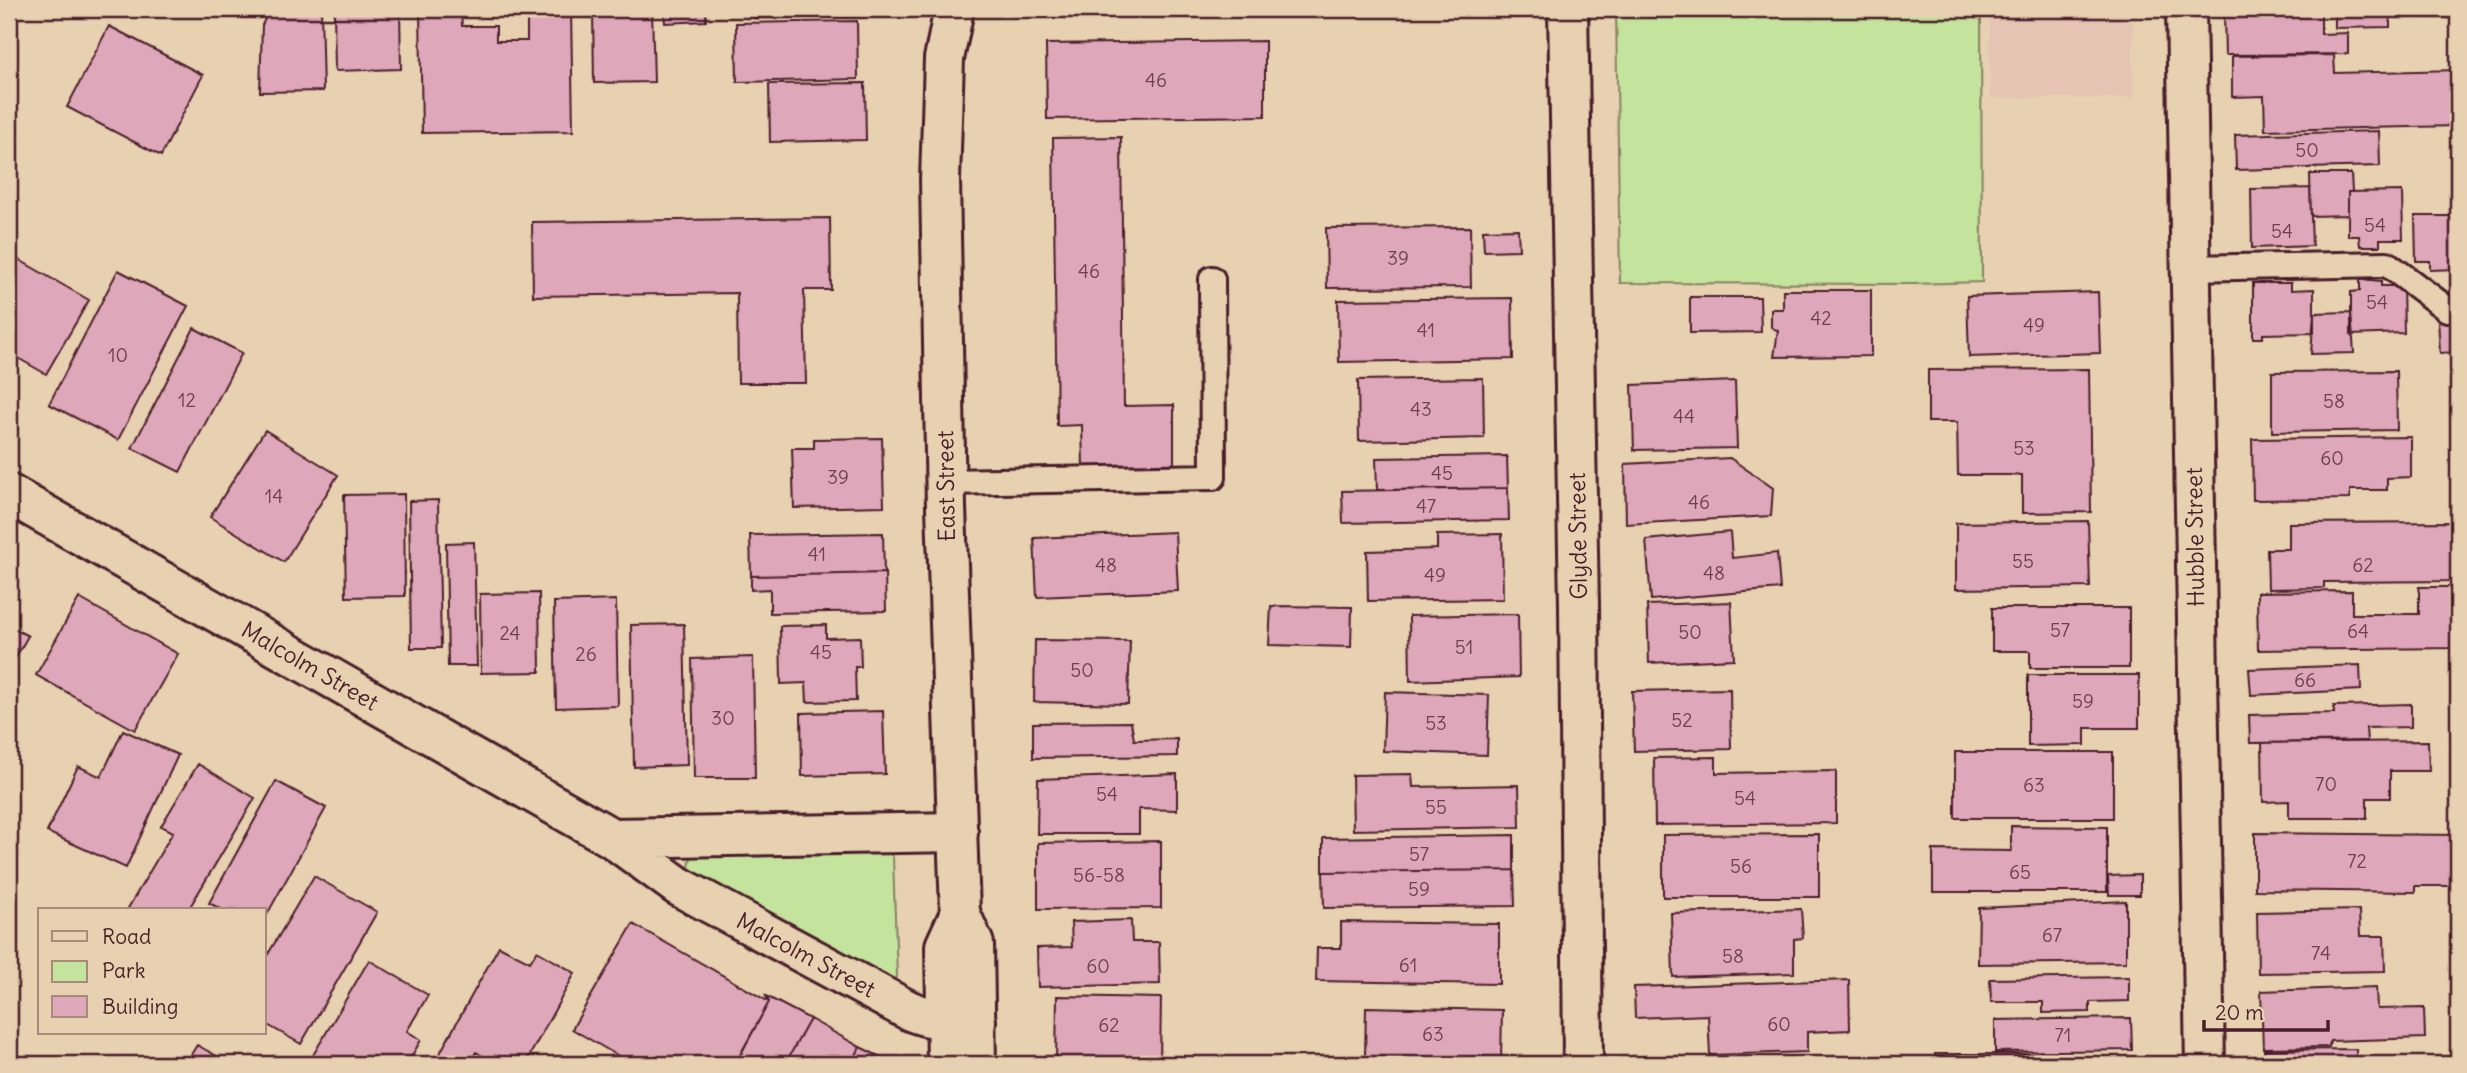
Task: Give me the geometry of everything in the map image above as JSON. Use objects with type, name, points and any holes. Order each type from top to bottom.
[{"type":"street","name":"East Street","points":[[930,9],[944,60]]},
{"type":"street","name":"East Street","points":[[954,9],[944,60],[940,180],[946,482],[960,913],[945,946],[961,1021],[976,1064]]},
{"type":"street","name":"Glyde Street","points":[[1568,9],[1579,605],[1583,1064]]},
{"type":"street","name":"Hubble Street","points":[[2186,9],[2205,1064]]},
{"type":"street","name":"Malcolm Street","points":[[9,494],[612,838],[678,886],[908,1010],[924,1017],[961,1021]]},
{"type":"street","points":[[612,838],[958,832]]},
{"type":"street","name":"East Street","points":[[947,1064],[961,1021]]},
{"type":"lane","points":[[2190,268],[2387,264],[2447,309]]},
{"type":"lane","points":[[946,482],[1213,477],[1212,279]]},
{"type":"shaded area","points":[[1990,14],[2133,14],[2133,98],[1990,98]]},
{"type":"green space","points":[[1616,9],[1981,9],[1982,282],[1620,283]]},
{"type":"green space","points":[[886,850],[893,857],[897,977],[892,984],[689,868],[691,856]]},
{"type":"building","points":[[270,9],[321,9],[323,91],[260,92],[262,25]]},
{"type":"building","points":[[334,9],[400,9],[401,69],[335,71]]},
{"type":"building","points":[[527,9],[571,9],[573,131],[422,133],[420,10],[461,10],[462,26],[496,26],[496,41],[527,41]]},
{"type":"building","points":[[593,9],[652,9],[654,82],[594,83]]},
{"type":"building","points":[[664,9],[706,9],[706,21],[665,23]]},
{"type":"building","points":[[754,9],[861,9],[862,16],[754,18]]},
{"type":"building","points":[[2224,9],[2312,9],[2312,13],[2224,14]]},
{"type":"building","points":[[2335,9],[2390,9],[2390,27],[2335,28]]},
{"type":"building","points":[[2399,9],[2458,9],[2458,18],[2399,17]]},
{"type":"building","points":[[2321,13],[2321,34],[2348,33],[2348,54],[2225,55],[2224,14]]},
{"type":"building","points":[[857,21],[858,79],[737,82],[736,23]]},
{"type":"building","points":[[109,26],[203,75],[161,156],[67,107]]},
{"type":"building","points":[[1265,41],[1265,116],[1047,119],[1046,44]]},
{"type":"building","points":[[2334,55],[2335,73],[2458,70],[2458,126],[2265,130],[2264,96],[2232,97],[2232,56]]},
{"type":"building","points":[[865,83],[866,140],[770,142],[769,84]]},
{"type":"building","points":[[2379,131],[2380,166],[2236,170],[2235,135]]},
{"type":"building","points":[[1121,137],[1124,406],[1174,405],[1174,466],[1083,467],[1082,425],[1057,426],[1053,138]]},
{"type":"building","points":[[2310,174],[2351,174],[2352,192],[2348,192],[2348,215],[2311,216]]},
{"type":"building","points":[[2310,188],[2312,246],[2252,248],[2251,189]]},
{"type":"building","points":[[2402,191],[2403,239],[2380,239],[2380,246],[2360,246],[2359,236],[2348,236],[2348,192]]},
{"type":"building","points":[[2415,216],[2458,216],[2458,269],[2430,270],[2430,261],[2416,261]]},
{"type":"building","points":[[830,218],[831,290],[804,290],[806,383],[738,383],[737,293],[533,296],[532,222]]},
{"type":"building","points":[[1470,227],[1471,287],[1327,288],[1326,228]]},
{"type":"building","points":[[1518,229],[1519,250],[1484,251],[1483,230]]},
{"type":"building","points":[[9,254],[89,300],[46,374],[9,353]]},
{"type":"building","points":[[118,270],[188,306],[118,440],[49,404]]},
{"type":"building","points":[[2360,279],[2381,281],[2381,286],[2403,286],[2404,333],[2351,335],[2351,292],[2360,291]]},
{"type":"building","points":[[2253,283],[2291,283],[2291,290],[2314,289],[2314,333],[2263,334],[2263,338],[2253,338]]},
{"type":"building","points":[[1783,290],[1871,290],[1871,356],[1774,357],[1778,331],[1771,327],[1771,309],[1783,309]]},
{"type":"building","points":[[2098,292],[2100,353],[1969,357],[1967,296]]},
{"type":"building","points":[[1690,297],[1760,297],[1761,332],[1690,333]]},
{"type":"building","points":[[1512,298],[1513,359],[1339,362],[1338,300]]},
{"type":"building","points":[[2351,312],[2354,353],[2311,354],[2314,313]]},
{"type":"building","points":[[2438,318],[2458,318],[2458,352],[2440,353]]},
{"type":"building","points":[[194,328],[242,353],[180,472],[132,448]]},
{"type":"building","points":[[2089,369],[2091,512],[2022,513],[2022,475],[1958,475],[1957,422],[1928,422],[1928,370]]},
{"type":"building","points":[[2396,371],[2397,430],[2272,432],[2272,372]]},
{"type":"building","points":[[1483,378],[1484,438],[1359,441],[1358,380]]},
{"type":"building","points":[[1735,381],[1737,448],[1634,450],[1632,385]]},
{"type":"building","points":[[265,430],[338,475],[284,562],[210,517]]},
{"type":"building","points":[[2411,437],[2411,477],[2387,478],[2387,490],[2350,490],[2350,499],[2253,500],[2252,439]]},
{"type":"building","points":[[882,438],[884,506],[794,508],[792,448],[814,448],[814,439]]},
{"type":"building","points":[[1507,456],[1508,488],[1377,490],[1376,458]]},
{"type":"building","points":[[1730,458],[1773,488],[1771,516],[1626,524],[1625,464]]},
{"type":"building","points":[[1508,488],[1509,520],[1343,523],[1342,491]]},
{"type":"building","points":[[404,494],[405,596],[346,597],[344,495]]},
{"type":"building","points":[[438,500],[441,648],[411,648],[409,501]]},
{"type":"building","points":[[2088,521],[2090,587],[1956,589],[1956,523]]},
{"type":"building","points":[[2453,522],[2454,547],[2458,547],[2458,581],[2324,582],[2324,588],[2268,589],[2267,549],[2289,549],[2289,523]]},
{"type":"building","points":[[1175,532],[1178,591],[1037,597],[1034,538]]},
{"type":"building","points":[[1730,532],[1732,558],[1777,553],[1780,589],[1651,600],[1646,540]]},
{"type":"building","points":[[883,533],[884,573],[751,576],[750,535]]},
{"type":"building","points":[[1502,534],[1503,599],[1368,601],[1367,551],[1437,549],[1437,535]]},
{"type":"building","points":[[474,542],[477,666],[448,666],[446,543]]},
{"type":"building","points":[[885,573],[886,611],[770,613],[770,589],[751,590],[751,576]]},
{"type":"building","points":[[2419,587],[2458,587],[2458,648],[2258,650],[2257,592],[2352,591],[2352,614],[2419,614]]},
{"type":"building","points":[[539,593],[540,672],[481,673],[480,594]]},
{"type":"building","points":[[79,598],[178,654],[135,730],[36,675]]},
{"type":"building","points":[[616,600],[618,706],[556,708],[554,602]]},
{"type":"building","points":[[1731,602],[1734,659],[1649,663],[1647,605]]},
{"type":"building","points":[[1271,606],[1352,607],[1351,647],[1269,645]]},
{"type":"building","points":[[1992,608],[2129,608],[2129,668],[2030,668],[2030,651],[1992,651]]},
{"type":"building","points":[[1518,614],[1519,677],[1410,681],[1409,616]]},
{"type":"building","points":[[684,624],[687,765],[634,767],[631,625]]},
{"type":"building","points":[[826,625],[826,638],[860,637],[861,667],[855,667],[856,701],[807,702],[806,683],[781,684],[780,626]]},
{"type":"building","points":[[9,626],[28,636],[9,669]]},
{"type":"building","points":[[1035,640],[1130,641],[1128,704],[1034,702]]},
{"type":"building","points":[[753,657],[755,778],[694,778],[692,659]]},
{"type":"building","points":[[2360,665],[2361,690],[2251,695],[2249,669]]},
{"type":"building","points":[[2028,675],[2139,675],[2139,728],[2085,728],[2085,745],[2028,746]]},
{"type":"building","points":[[1730,689],[1731,749],[1634,751],[1632,691]]},
{"type":"building","points":[[1385,692],[1489,695],[1487,755],[1383,751]]},
{"type":"building","points":[[2411,704],[2411,727],[2366,728],[2367,741],[2250,743],[2249,715],[2334,713],[2334,706]]},
{"type":"building","points":[[883,711],[885,774],[802,776],[801,713]]},
{"type":"building","points":[[1131,722],[1134,740],[1177,739],[1177,756],[1033,758],[1033,723]]},
{"type":"building","points":[[123,730],[178,755],[126,868],[47,832],[78,766],[101,777]]},
{"type":"building","points":[[2428,741],[2429,771],[2390,771],[2390,798],[2367,798],[2367,818],[2289,818],[2289,801],[2263,802],[2262,743]]},
{"type":"building","points":[[1955,752],[2113,752],[2113,818],[1955,818]]},
{"type":"building","points":[[1716,757],[1716,773],[1836,771],[1836,823],[1655,825],[1654,758]]},
{"type":"building","points":[[198,764],[255,798],[189,908],[128,908],[173,832],[161,826]]},
{"type":"building","points":[[1177,774],[1177,810],[1139,809],[1139,834],[1037,834],[1038,779]]},
{"type":"building","points":[[1412,774],[1413,787],[1519,785],[1520,827],[1353,830],[1352,775]]},
{"type":"building","points":[[276,781],[326,808],[266,916],[266,908],[219,908],[209,903]]},
{"type":"building","points":[[2011,826],[2107,827],[2107,892],[1933,892],[1933,850],[2011,851]]},
{"type":"building","points":[[2255,833],[2458,835],[2458,886],[2415,886],[2415,892],[2255,890]]},
{"type":"building","points":[[1819,834],[1819,897],[1663,897],[1663,835]]},
{"type":"building","points":[[1514,835],[1514,870],[1323,872],[1323,838]]},
{"type":"building","points":[[1161,841],[1161,908],[1038,909],[1038,843]]},
{"type":"building","points":[[1514,870],[1515,906],[1324,908],[1323,872]]},
{"type":"building","points":[[2140,875],[2140,895],[2109,895],[2108,876]]},
{"type":"building","points":[[314,876],[377,912],[301,1044],[266,1024],[266,958]]},
{"type":"building","points":[[2126,901],[2126,962],[1978,964],[1979,908]]},
{"type":"building","points":[[1801,909],[1803,938],[1794,939],[1794,973],[1673,977],[1671,913]]},
{"type":"building","points":[[2359,910],[2360,936],[2384,936],[2385,971],[2258,973],[2257,912]]},
{"type":"building","points":[[1131,920],[1132,942],[1159,942],[1160,984],[1038,987],[1037,948],[1072,947],[1071,922]]},
{"type":"building","points":[[1341,922],[1499,924],[1499,984],[1316,981],[1317,948],[1341,948]]},
{"type":"building","points":[[633,924],[769,1002],[735,1064],[632,1064],[572,1029]]},
{"type":"building","points":[[499,946],[530,962],[537,951],[575,973],[525,1064],[497,1064],[476,1052],[469,1064],[434,1064]]},
{"type":"building","points":[[369,960],[428,995],[407,1031],[421,1040],[407,1064],[309,1062]]},
{"type":"building","points":[[2129,977],[2129,1001],[2090,1002],[2090,1012],[2043,1013],[2043,1002],[1991,1002],[1990,979]]},
{"type":"building","points":[[1849,980],[1850,1030],[1807,1032],[1807,1052],[1710,1055],[1708,1015],[1635,1018],[1634,987]]},
{"type":"building","points":[[2376,987],[2377,1009],[2424,1008],[2425,1038],[2330,1041],[2329,1047],[2263,1048],[2261,991]]},
{"type":"building","points":[[766,996],[810,1019],[785,1064],[736,1063],[769,1002]]},
{"type":"building","points":[[1057,996],[1161,998],[1160,1064],[1056,1064]]},
{"type":"building","points":[[1366,1007],[1502,1010],[1501,1061],[1365,1057]]},
{"type":"building","points":[[2131,1018],[2132,1050],[1995,1052],[1995,1020]]},
{"type":"building","points":[[810,1019],[860,1047],[852,1064],[785,1064]]},
{"type":"building","points":[[197,1045],[231,1064],[185,1064]]},
{"type":"building","points":[[860,1047],[895,1064],[852,1064]]},
{"type":"building","points":[[2356,1049],[2356,1064],[2265,1064],[2264,1050]]},
{"type":"building","points":[[1935,1054],[2053,1054],[2053,1064],[1935,1064]]}]
